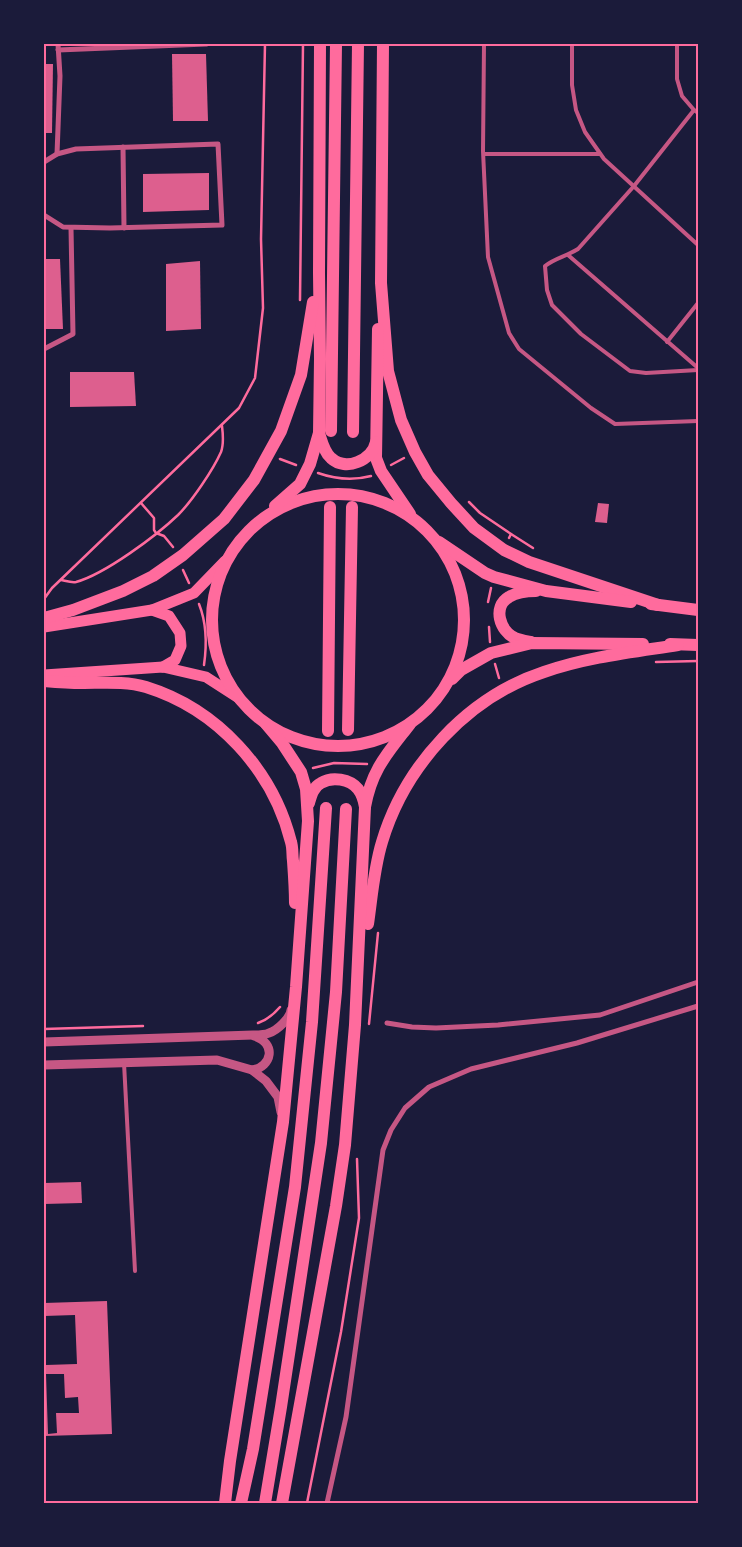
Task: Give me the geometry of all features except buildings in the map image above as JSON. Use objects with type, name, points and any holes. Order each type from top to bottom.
[{"type":"highway","points":[[320,44],[318,273],[320,359],[325,432],[300,484],[249,530],[236,545],[225,561],[216,583],[211,631],[218,662],[224,677],[237,697],[250,712],[282,734],[300,741],[319,745],[338,747],[376,741],[410,724],[432,705],[448,682],[460,654],[464,624],[462,593],[452,564],[435,539]]},
{"type":"highway","points":[[336,44],[325,451],[336,462],[346,464],[358,463],[371,452],[375,445],[377,433]]},
{"type":"highway","points":[[353,432],[358,44]]},
{"type":"highway","points":[[383,44],[376,458],[381,471],[415,520],[435,539],[485,573],[494,577],[546,591],[698,610]]},
{"type":"highway","points":[[44,618],[73,610],[123,591],[153,576],[224,520],[254,480],[281,431],[301,375],[318,273]]},
{"type":"highway","points":[[380,283],[388,371],[401,420],[415,452],[428,475],[451,503],[474,528],[504,550],[529,562],[658,605]]},
{"type":"highway","points":[[249,530],[259,521],[283,506],[309,497],[337,494],[351,494],[378,500],[415,520]]},
{"type":"highway","points":[[328,731],[330,507]]},
{"type":"highway","points":[[348,730],[352,507]]},
{"type":"highway","points":[[532,643],[516,638],[506,632],[500,623],[499,613],[501,605],[508,598],[519,593],[546,591]]},
{"type":"highway","points":[[448,682],[461,670],[491,652],[532,643],[698,645]]},
{"type":"highway","points":[[355,1026],[377,860],[390,820],[413,777],[441,740],[486,700],[502,690],[543,672],[573,663],[678,644]]},
{"type":"highway","points":[[44,681],[115,683],[145,687],[179,701],[208,718],[232,738],[258,769],[276,800],[292,843],[299,951]]},
{"type":"highway","points":[[225,1503],[283,1122],[299,951],[308,821],[306,789],[301,772],[282,743],[266,724]]},
{"type":"highway","points":[[282,1503],[336,1206],[345,1145],[355,1026],[365,807],[368,793],[378,768],[410,724]]},
{"type":"highway","points":[[308,808],[314,789],[320,783],[329,780],[342,780],[352,783],[358,789],[365,807]]},
{"type":"highway","points":[[241,1503],[253,1449],[295,1187],[312,1022],[326,808]]},
{"type":"highway","points":[[265,1503],[321,1143],[336,992],[346,809]]},
{"type":"main road","points":[[44,627],[152,610],[194,592],[225,561]]},
{"type":"main road","points":[[152,610],[169,616],[180,633],[181,646],[175,660],[163,667]]},
{"type":"main road","points":[[44,675],[163,667],[206,678],[237,697]]},
{"type":"street","points":[[57,154],[60,76],[58,47],[206,44]]},
{"type":"street","points":[[44,162],[57,154],[76,149],[218,144],[222,225],[72,228],[63,227],[44,215]]},
{"type":"street","points":[[123,147],[124,228]]},
{"type":"street","points":[[44,349],[73,334],[72,228]]},
{"type":"street","points":[[387,1023],[412,1028],[498,1026],[600,1015],[698,982]]},
{"type":"street","points":[[44,1042],[253,1036],[269,1033],[290,1014],[296,987]]},
{"type":"street","points":[[327,1503],[346,1417],[383,1150],[391,1130],[405,1108],[430,1087],[471,1069],[577,1044],[698,1006]]},
{"type":"street","points":[[252,1070],[264,1065],[269,1049],[268,1043],[262,1038],[253,1036]]},
{"type":"street","points":[[44,1065],[217,1060],[252,1070],[266,1081],[278,1097],[283,1122]]},
{"type":"lane","points":[[484,44],[484,154],[488,258],[509,333],[519,348],[614,424],[698,421]]},
{"type":"lane","points":[[572,44],[572,85],[576,110],[585,132],[600,154],[698,245]]},
{"type":"lane","points":[[677,44],[677,79],[682,96],[696,111],[634,186],[578,249],[568,255],[554,259],[545,266],[547,290],[552,304],[581,334],[630,371],[646,373],[698,369]]},
{"type":"lane","points":[[484,154],[600,154]]},
{"type":"lane","points":[[568,255],[698,369]]},
{"type":"lane","points":[[667,342],[698,303]]},
{"type":"lane","points":[[124,1063],[135,1271]]},
{"type":"path","points":[[44,600],[61,580],[239,408],[255,378],[263,308],[261,239],[265,44]]},
{"type":"path","points":[[300,303],[303,44]]},
{"type":"path","points":[[61,580],[74,582],[96,574],[134,550],[178,514],[199,488],[221,451],[224,439],[222,424]]},
{"type":"path","points":[[467,500],[480,513],[511,534],[504,550]]},
{"type":"path","points":[[141,503],[154,518],[154,530],[156,533],[164,536],[172,545],[202,612],[206,628],[207,645],[204,665],[192,674]]},
{"type":"path","points":[[488,603],[494,577]]},
{"type":"path","points":[[488,620],[491,652],[502,690]]},
{"type":"path","points":[[312,768],[334,763],[346,763],[369,764],[378,768]]},
{"type":"path","points":[[368,1032],[378,927]]},
{"type":"path","points":[[249,1023],[264,1021],[278,1010],[284,1002],[282,1023]]},
{"type":"path","points":[[44,1029],[147,1026]]},
{"type":"path","points":[[307,1503],[341,1332],[358,1218],[357,1155]]}]
